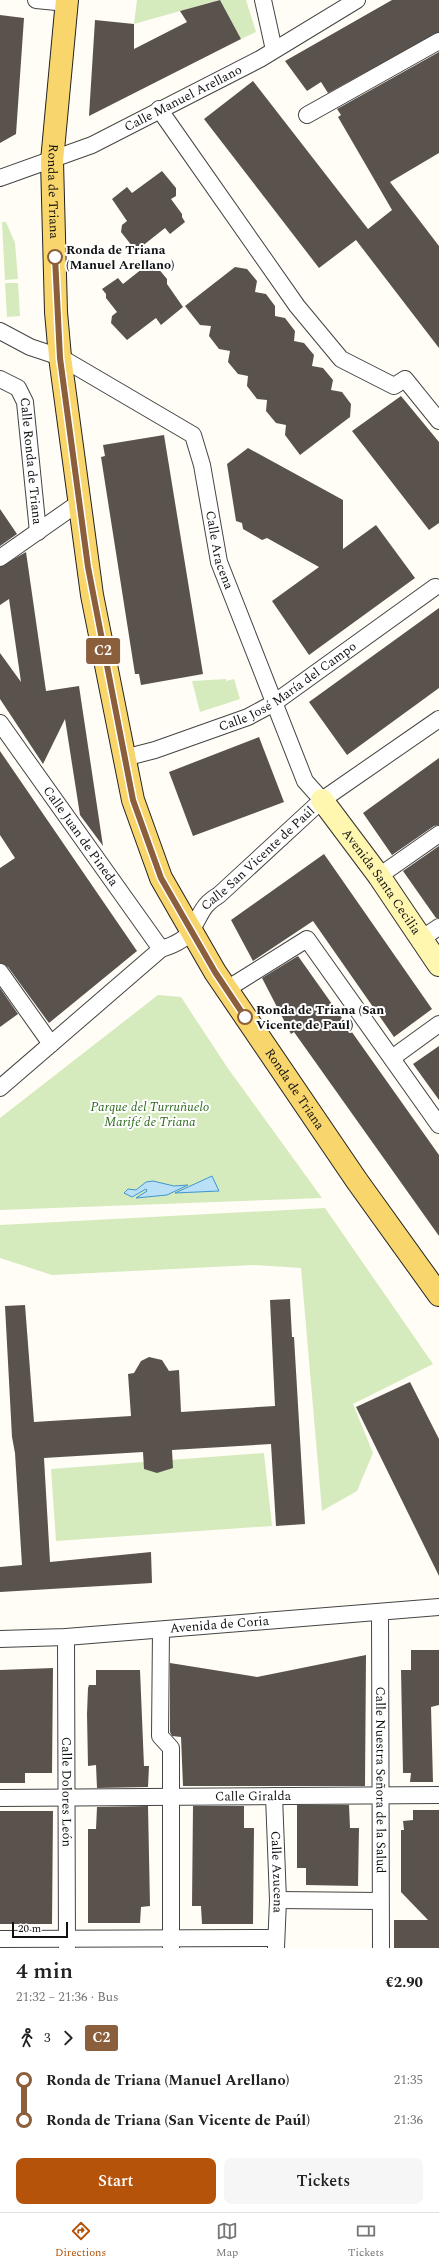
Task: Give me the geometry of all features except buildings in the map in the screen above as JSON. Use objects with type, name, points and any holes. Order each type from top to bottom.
[{"type":"main road","name":"Ronda de Triana","points":[[67,2],[52,161],[56,312],[60,358],[92,595],[133,800],[161,878],[226,989],[357,1181],[439,1295]]},
{"type":"street","points":[[36,0],[67,2]]},
{"type":"street","points":[[262,0],[274,50]]},
{"type":"street","name":"Calle Manuel Arellano","points":[[0,178],[52,161],[92,145],[274,50],[358,0]]},
{"type":"street","points":[[307,115],[439,41]]},
{"type":"street","points":[[159,109],[297,306],[341,359],[394,386],[406,379],[439,421]]},
{"type":"street","name":"Calle Aracena","points":[[0,331],[30,347],[60,358],[194,435],[202,465],[219,562],[305,781],[322,800]]},
{"type":"street","name":"Calle Ronda de Triana","points":[[0,379],[18,388],[25,402],[38,532]]},
{"type":"street","points":[[0,558],[80,502]]},
{"type":"street","name":"Calle José María del Campo","points":[[124,758],[155,750],[248,717],[274,703],[435,587]]},
{"type":"street","name":"Calle San Vicente de Paúl","points":[[0,1088],[160,949],[174,945],[192,931],[200,912],[208,902],[219,895],[322,800],[439,719]]},
{"type":"street","name":"Calle Juan de Pineda","points":[[0,723],[160,949]]},
{"type":"street","name":"Avenida Santa Cecilia","points":[[322,800],[379,876],[439,965]]},
{"type":"street","points":[[379,876],[439,834]]},
{"type":"street","points":[[421,939],[439,927]]},
{"type":"street","points":[[226,989],[307,939],[439,1125]]},
{"type":"street","points":[[0,972],[51,1044]]},
{"type":"street","points":[[392,1058],[439,1024]]},
{"type":"street","name":"Avenida de Coria","points":[[0,1640],[161,1630],[439,1607]]},
{"type":"street","name":"Calle Nuestra Señora de la Salud","points":[[380,1612],[379,1797],[381,1948]]},
{"type":"street","points":[[161,1630],[160,1736],[171,1748],[170,1943]]},
{"type":"street","name":"Calle Dolores León","points":[[66,1637],[67,1943]]},
{"type":"street","name":"Calle Giralda","points":[[0,1798],[274,1796],[379,1797],[439,1795]]},
{"type":"street","name":"Calle Azucena","points":[[274,1796],[278,1900],[276,1943]]},
{"type":"street","points":[[278,1900],[380,1901]]},
{"type":"street","points":[[0,1939],[67,1943],[276,1943]]},
{"type":"green space","points":[[137,0],[219,0],[134,24]]},
{"type":"green space","points":[[220,0],[246,0],[256,32],[241,39]]},
{"type":"green space","points":[[2,222],[6,222],[15,243],[18,279],[5,280]]},
{"type":"green space","points":[[5,283],[18,283],[20,316],[7,317]]},
{"type":"green space","points":[[226,679],[226,681],[234,679],[240,699],[200,712],[192,681]]},
{"type":"green space","name":"Parque del Turruñuelo Marifé de Triana","points":[[158,995],[181,997],[227,1067],[322,1198],[0,1210],[0,1118]]},
{"type":"green space","points":[[325,1208],[433,1364],[353,1404],[373,1453],[357,1491],[322,1511],[301,1268],[253,1265],[52,1275],[0,1258],[0,1225]]},
{"type":"green space","points":[[264,1453],[272,1526],[56,1541],[51,1469]]},
{"type":"water","points":[[212,1176],[219,1191],[175,1193]]},
{"type":"water","points":[[153,1181],[174,1186],[188,1185],[167,1195],[136,1198],[147,1191],[146,1189],[132,1197],[124,1193],[128,1189],[136,1190],[146,1182]]},
{"type":"bus line","name":"C2","points":[[55,257],[56,312],[60,358],[92,595],[133,800],[161,878],[215,972],[245,1017]]},
{"type":"place","name":"Ronda de Triana (Manuel Arellano)","points":[[55,257]]},
{"type":"place","name":"Ronda de Triana (San Vicente de Paúl)","points":[[245,1017]]}]
